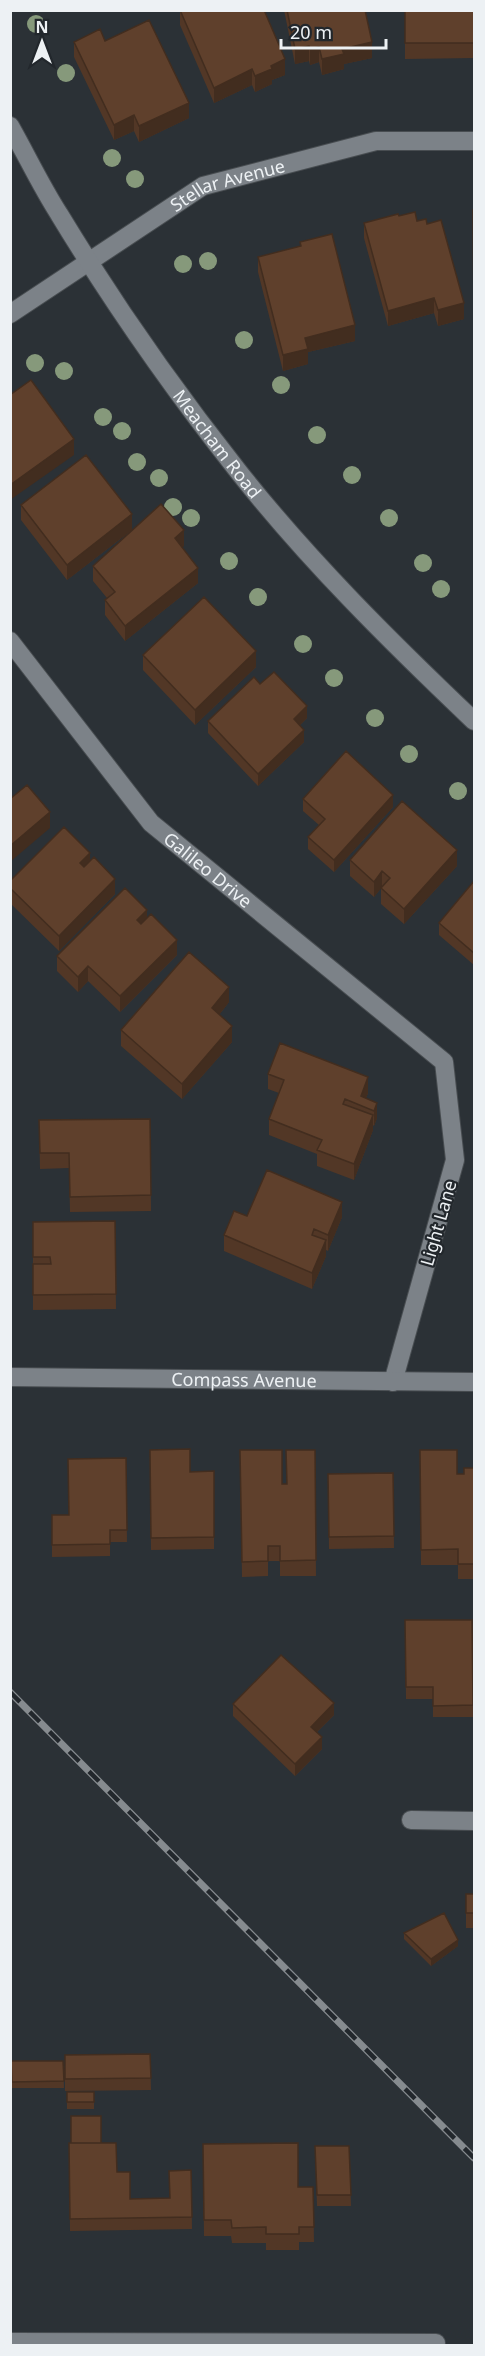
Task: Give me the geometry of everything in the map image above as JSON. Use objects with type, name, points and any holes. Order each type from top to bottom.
[{"type":"street","name":"Meacham Road","points":[[10,126],[58,213],[144,345],[238,471],[315,561],[396,646],[474,722]]},
{"type":"street","name":"Stellar Avenue","points":[[10,314],[203,186],[376,141],[474,141]]},
{"type":"street","name":"Galileo Drive","points":[[10,641],[151,824],[444,1062]]},
{"type":"street","name":"Light Lane","points":[[393,1382],[455,1160],[444,1062]]},
{"type":"street","name":"Compass Avenue","points":[[11,1378],[474,1382]]},
{"type":"street","points":[[411,1820],[474,1821]]},
{"type":"street","points":[[10,2342],[436,2343]]},
{"type":"building","points":[[180,10],[264,10],[285,59],[271,66],[272,69],[255,76],[252,69],[214,88]]},
{"type":"building","points":[[287,10],[365,10],[372,42],[342,49],[344,54],[322,59],[319,47],[310,49],[309,46],[295,49]]},
{"type":"building","points":[[405,10],[474,10],[474,43],[405,43]]},
{"type":"building","points":[[149,20],[189,103],[139,126],[134,115],[114,125],[74,42],[100,29],[105,41]]},
{"type":"building","points":[[473,210],[474,210],[474,306]]},
{"type":"building","points":[[415,212],[417,221],[426,219],[427,224],[441,220],[464,303],[438,310],[434,298],[388,311],[364,223]]},
{"type":"building","points":[[332,234],[355,325],[305,338],[308,349],[283,355],[258,257],[301,246],[300,242]]},
{"type":"building","points":[[31,380],[74,439],[10,485],[10,395]]},
{"type":"building","points":[[86,455],[132,514],[67,565],[21,505]]},
{"type":"building","points":[[161,504],[184,530],[175,538],[198,568],[125,626],[105,600],[115,592],[93,566]]},
{"type":"building","points":[[204,597],[256,651],[195,710],[143,655]]},
{"type":"building","points":[[274,672],[307,706],[294,719],[304,730],[258,774],[208,721],[254,677],[260,684]]},
{"type":"building","points":[[346,751],[393,795],[334,860],[308,837],[325,819],[303,799]]},
{"type":"building","points":[[27,785],[50,812],[10,846],[10,799]]},
{"type":"building","points":[[402,801],[457,850],[404,909],[381,888],[390,878],[382,871],[374,882],[350,860]]},
{"type":"building","points":[[64,827],[90,853],[80,863],[84,867],[94,857],[115,879],[59,936],[10,888],[10,881]]},
{"type":"building","points":[[474,881],[474,953],[439,923]]},
{"type":"building","points":[[125,888],[147,910],[137,920],[141,924],[151,914],[177,940],[120,996],[88,966],[78,977],[57,956]]},
{"type":"building","points":[[189,952],[229,987],[212,1008],[232,1026],[182,1084],[121,1030]]},
{"type":"building","points":[[280,1043],[368,1077],[361,1096],[377,1103],[374,1111],[345,1099],[343,1104],[373,1115],[354,1164],[317,1150],[322,1140],[269,1119],[284,1080],[268,1074]]},
{"type":"building","points":[[150,1119],[151,1195],[70,1197],[69,1153],[40,1153],[39,1120]]},
{"type":"building","points":[[267,1170],[342,1202],[328,1235],[314,1229],[312,1235],[326,1240],[312,1273],[224,1235],[234,1211],[247,1216]]},
{"type":"building","points":[[115,1221],[116,1294],[33,1295],[33,1264],[51,1264],[50,1257],[33,1257],[33,1222]]},
{"type":"building","points":[[190,1449],[190,1472],[214,1471],[214,1537],[151,1538],[150,1450]]},
{"type":"building","points":[[240,1450],[282,1450],[282,1484],[287,1484],[286,1450],[315,1450],[316,1560],[280,1561],[280,1546],[268,1546],[268,1561],[242,1562]]},
{"type":"building","points":[[420,1450],[457,1450],[457,1474],[464,1474],[464,1468],[474,1468],[474,1564],[458,1564],[458,1549],[421,1550]]},
{"type":"building","points":[[126,1458],[127,1530],[110,1530],[110,1544],[52,1545],[52,1515],[69,1515],[68,1459]]},
{"type":"building","points":[[393,1473],[394,1536],[329,1537],[328,1474]]},
{"type":"building","points":[[405,1620],[472,1620],[473,1705],[433,1706],[433,1687],[406,1687]]},
{"type":"building","points":[[281,1655],[334,1703],[311,1727],[322,1737],[295,1764],[233,1704]]},
{"type":"building","points":[[466,1894],[474,1894],[474,1913],[466,1913]]},
{"type":"building","points":[[444,1913],[458,1940],[431,1959],[404,1933]]},
{"type":"building","points":[[150,2054],[151,2078],[65,2079],[65,2055]]},
{"type":"building","points":[[11,2061],[63,2061],[64,2081],[12,2082]]},
{"type":"building","points":[[67,2092],[94,2092],[94,2102],[67,2102]]},
{"type":"building","points":[[71,2116],[101,2116],[101,2143],[71,2143]]},
{"type":"building","points":[[69,2143],[116,2143],[117,2172],[130,2172],[130,2199],[170,2198],[169,2171],[191,2170],[192,2217],[70,2219]]},
{"type":"building","points":[[298,2143],[298,2187],[313,2187],[314,2227],[299,2227],[299,2234],[266,2234],[266,2227],[232,2228],[231,2220],[204,2220],[203,2144]]},
{"type":"building","points":[[315,2146],[349,2146],[351,2195],[317,2195]]},
{"type":"railway","points":[[10,1692],[474,2158]]}]
